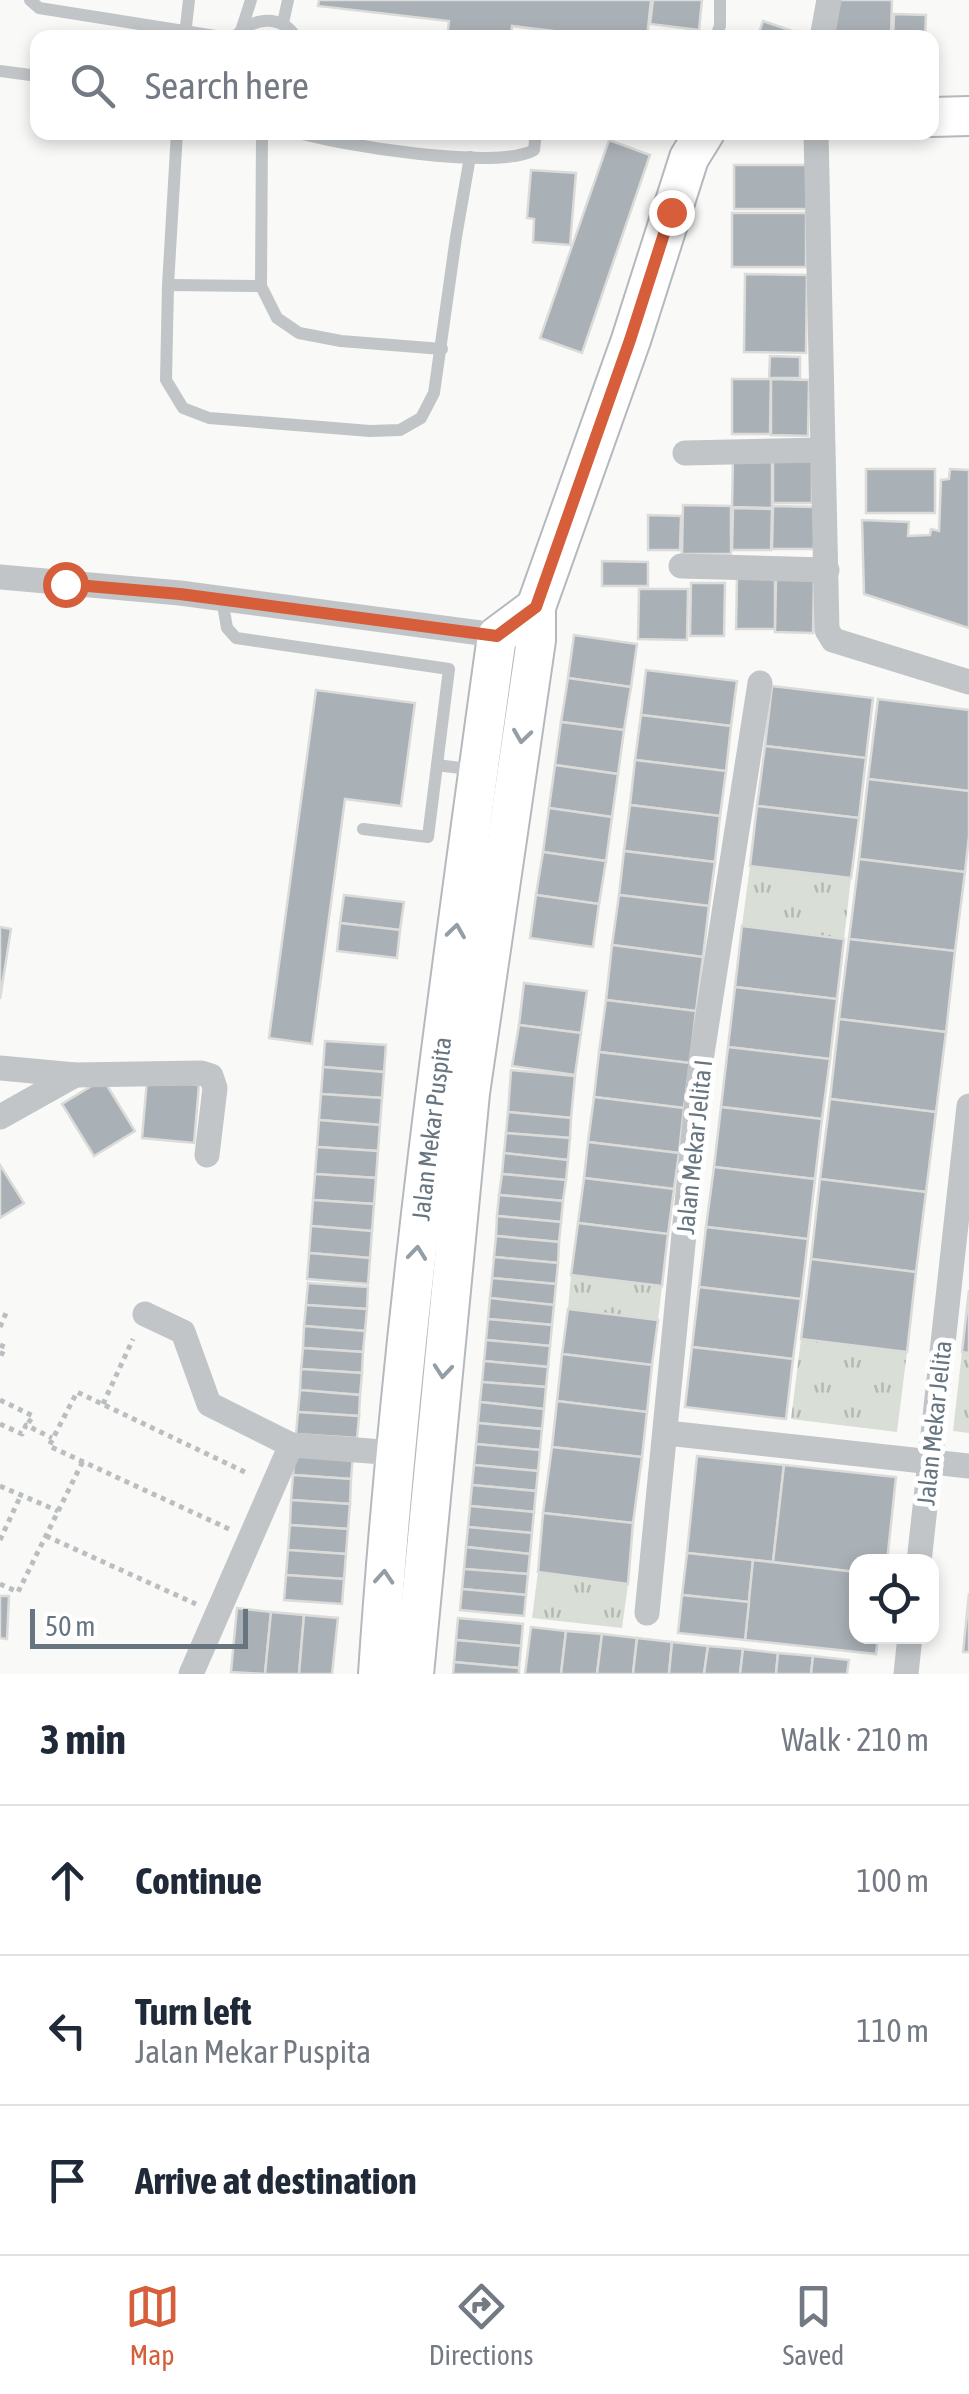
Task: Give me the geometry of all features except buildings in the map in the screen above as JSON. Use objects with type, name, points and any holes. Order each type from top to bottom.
[{"type":"street","points":[[823,30],[829,0]]},
{"type":"street","points":[[939,117],[969,116]]},
{"type":"street","name":"Jalan Mekar Puspita","points":[[378,1674],[396,1453],[452,1091],[536,623],[689,158],[700,140]]},
{"type":"street","points":[[816,140],[827,630],[833,640],[969,682]]},
{"type":"street","points":[[685,452],[822,450]]},
{"type":"street","points":[[682,566],[827,570]]},
{"type":"street","points":[[0,577],[222,599],[497,636],[536,623]]},
{"type":"street","name":"Jalan Mekar Puspita","points":[[414,1674],[452,1091],[478,771],[497,636]]},
{"type":"street","name":"Jalan Mekar Jelita I","points":[[647,1613],[701,1060],[760,683]]},
{"type":"street","points":[[0,1068],[75,1076],[211,1076],[214,1088],[208,1155]]},
{"type":"street","points":[[0,1117],[75,1076]]},
{"type":"street","name":"Jalan Mekar Jelita","points":[[920,1554],[969,1106]]},
{"type":"street","points":[[145,1314],[184,1332],[209,1404],[291,1445],[396,1453]]},
{"type":"street","points":[[666,1433],[969,1466]]},
{"type":"street","points":[[191,1674],[291,1445]]},
{"type":"lane","points":[[30,0],[39,8],[163,30]]},
{"type":"lane","points":[[185,30],[189,0]]},
{"type":"lane","points":[[236,30],[250,0]]},
{"type":"lane","points":[[283,24],[288,0]]},
{"type":"lane","points":[[718,30],[720,0]]},
{"type":"lane","points":[[240,30],[255,21],[269,20],[289,30]]},
{"type":"lane","points":[[0,71],[30,75]]},
{"type":"lane","points":[[177,140],[166,380],[183,408],[209,418],[370,431],[400,430],[421,418],[434,394],[470,158]]},
{"type":"lane","points":[[262,140],[261,286],[277,318],[299,333],[442,349]]},
{"type":"lane","points":[[322,140],[470,158],[524,156],[534,150],[535,140]]},
{"type":"lane","points":[[168,285],[261,286]]},
{"type":"lane","points":[[222,599],[226,628],[236,638],[448,669],[428,836],[363,830]]},
{"type":"lane","points":[[438,764],[478,771]]},
{"type":"path","points":[[0,1327],[6,1314]]},
{"type":"path","points":[[103,1404],[145,1314]]},
{"type":"path","points":[[0,1345],[5,1347],[0,1358]]},
{"type":"path","points":[[250,1539],[50,1446],[53,1439],[77,1392],[273,1486]]},
{"type":"path","points":[[0,1400],[32,1416],[22,1434],[0,1424]]},
{"type":"path","points":[[26,1426],[53,1439]]},
{"type":"path","points":[[0,1584],[18,1592],[82,1462]]},
{"type":"path","points":[[0,1486],[58,1512]]},
{"type":"path","points":[[0,1540],[21,1495]]},
{"type":"path","points":[[46,1536],[217,1614]]},
{"type":"green space","points":[[750,866],[851,878],[844,939],[742,926]]},
{"type":"green space","points":[[571,1275],[662,1286],[658,1320],[568,1309]]},
{"type":"green space","points":[[801,1339],[907,1352],[897,1432],[791,1419]]},
{"type":"green space","points":[[962,1352],[969,1353],[969,1433],[953,1431]]},
{"type":"green space","points":[[538,1572],[628,1584],[622,1628],[532,1618]]},
{"type":"route","points":[[65,584],[180,594],[497,636],[536,607],[671,212]]}]
